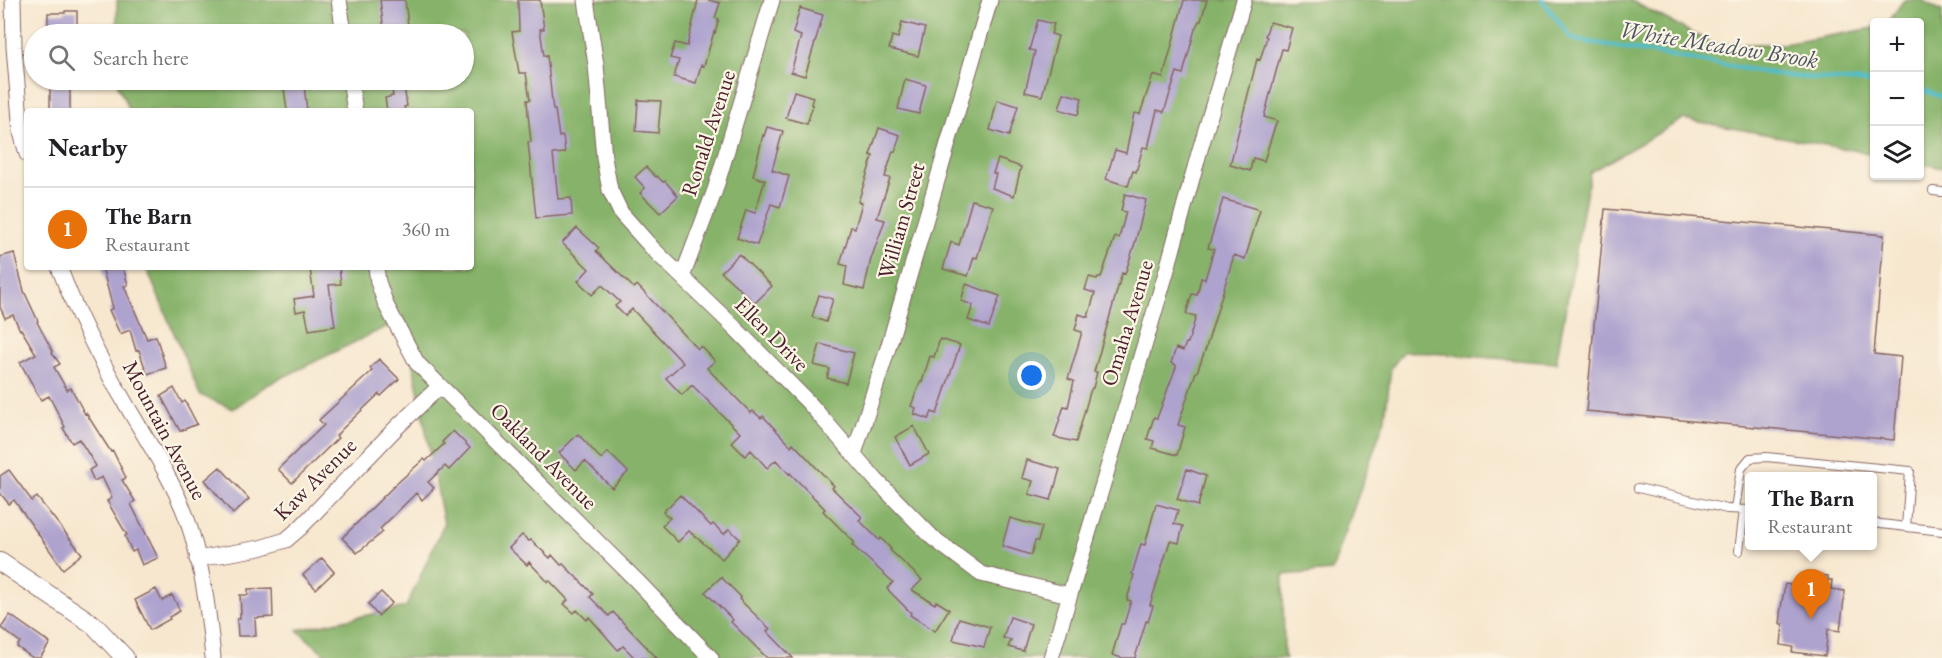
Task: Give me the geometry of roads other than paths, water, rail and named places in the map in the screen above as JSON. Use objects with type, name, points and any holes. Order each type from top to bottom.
[{"type":"street","points":[[13,0],[14,46],[21,132],[24,143]]},
{"type":"street","points":[[339,0],[343,24]]},
{"type":"street","name":"Ellen Drive","points":[[586,0],[596,65],[604,158],[610,190],[621,213],[653,249],[809,403],[933,538],[981,574],[1070,595]]},
{"type":"street","name":"Ronald Avenue","points":[[682,277],[715,190],[772,0]]},
{"type":"street","name":"William Street","points":[[854,454],[892,337],[990,0]]},
{"type":"street","name":"Omaha Avenue","points":[[1051,658],[1166,273],[1198,153],[1244,0]]},
{"type":"street","points":[[352,90],[355,108]]},
{"type":"street","name":"Mountain Avenue","points":[[60,270],[69,294],[106,370],[141,428],[186,518],[207,604],[213,658]]},
{"type":"street","name":"Oakland Avenue","points":[[376,270],[386,305],[417,363],[637,581],[711,658]]},
{"type":"street","name":"Kaw Avenue","points":[[197,559],[260,548],[286,540],[440,386]]},
{"type":"street","points":[[0,562],[94,625],[124,658]]},
{"type":"lane","points":[[1933,191],[1942,192]]},
{"type":"lane","points":[[1739,550],[1743,510],[1741,469],[1750,458],[1766,457],[1910,471],[1906,527]]},
{"type":"lane","points":[[1638,488],[1727,509],[1743,510]]},
{"type":"lane","points":[[1877,524],[1942,531]]},
{"type":"waterway","name":"White Meadow Brook","points":[[1542,0],[1572,39],[1787,76],[1870,83]]},
{"type":"waterway","name":"White Meadow Brook","points":[[1924,90],[1942,97]]},
{"type":"place","name":"The Barn","points":[[1811,619]]}]
